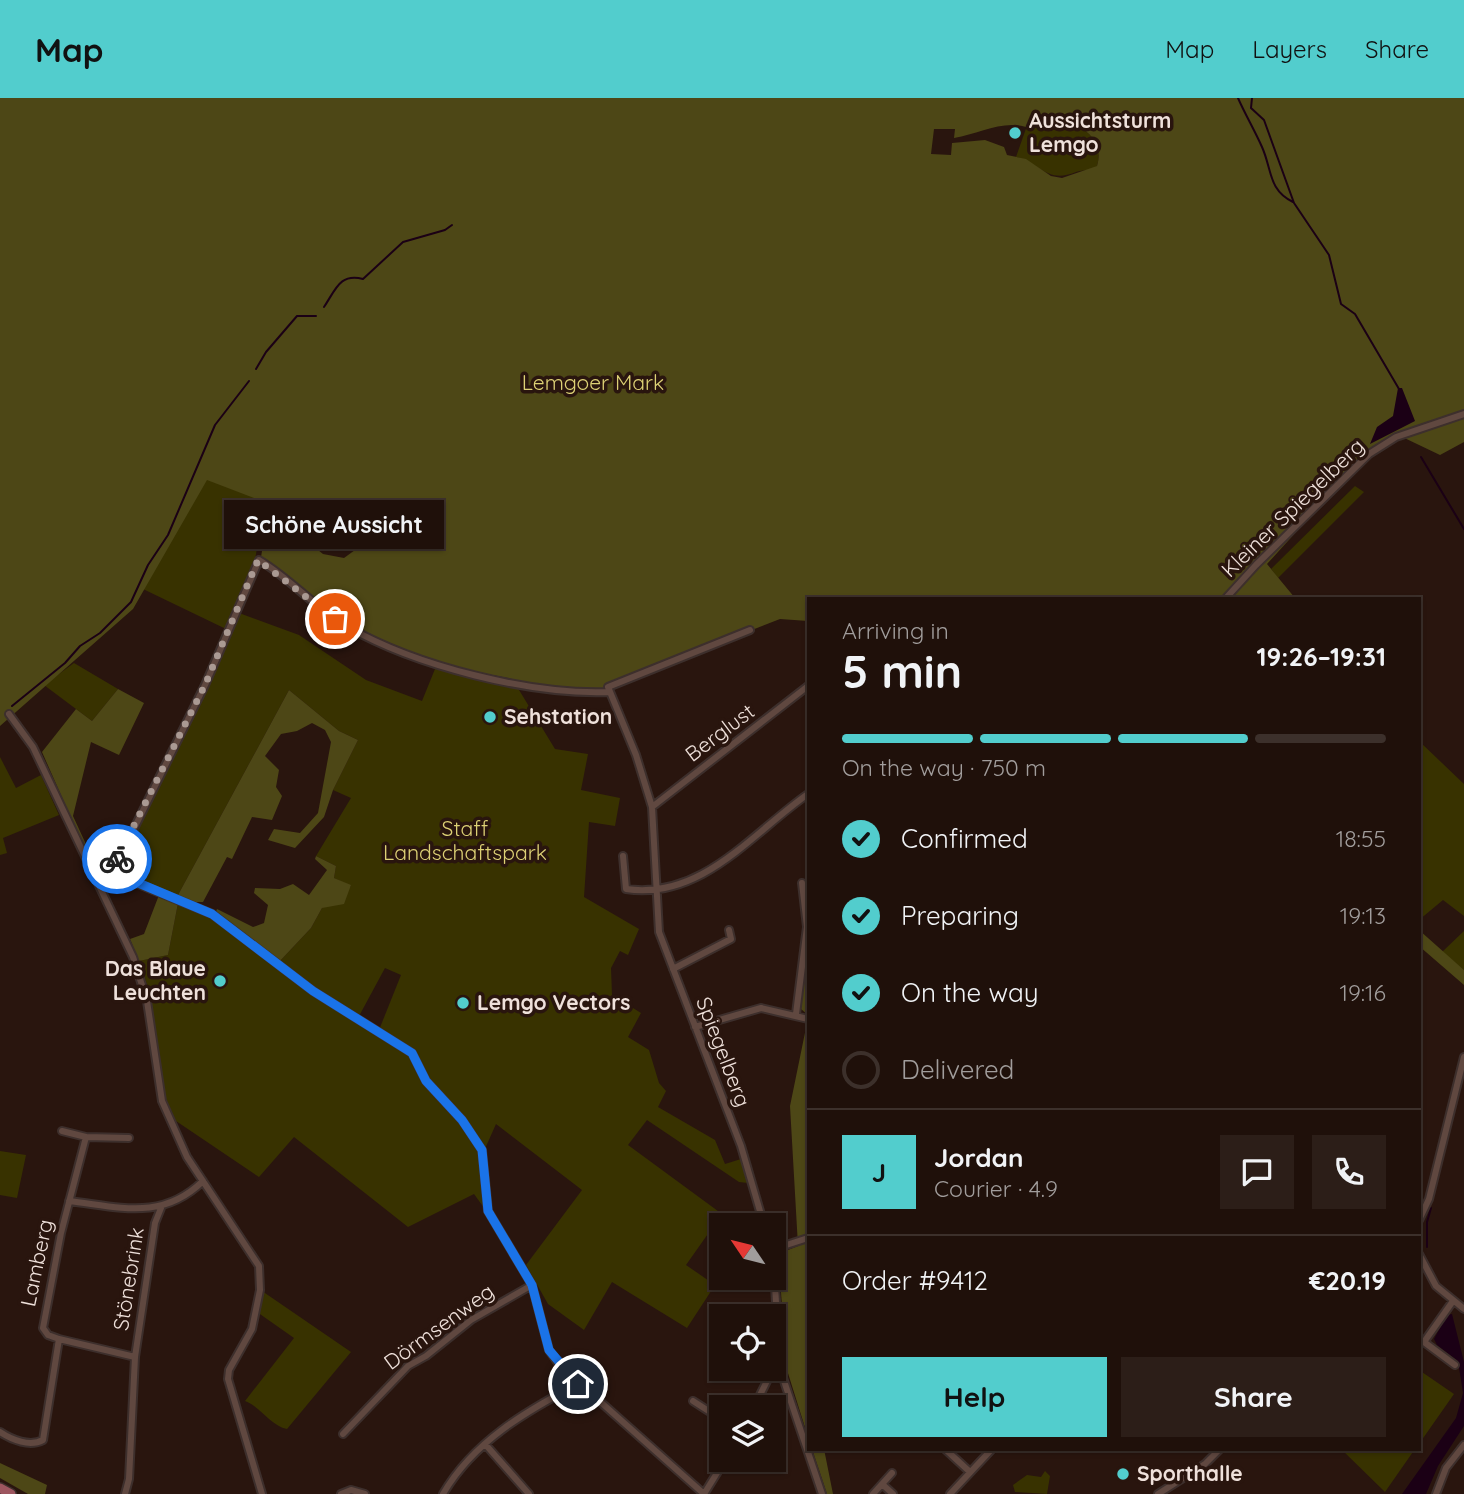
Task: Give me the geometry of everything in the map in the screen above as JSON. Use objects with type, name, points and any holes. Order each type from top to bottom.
[{"type":"main road","points":[[0,1488],[11,1494]]},
{"type":"street","name":"Kleiner Spiegelberg","points":[[1227,597],[1369,454],[1396,437],[1464,414]]},
{"type":"street","points":[[100,884],[110,877],[218,657],[258,560],[312,604],[349,628],[442,668],[542,687],[609,690],[750,630]]},
{"type":"street","name":"Berglust","points":[[652,807],[807,688]]},
{"type":"street","name":"Spiegelberg","points":[[609,690],[636,755],[652,807],[659,932],[741,1146],[761,1213]]},
{"type":"street","points":[[9,714],[33,747],[133,957],[147,1000],[162,1101],[187,1157],[258,1266],[260,1290],[252,1329],[229,1370],[228,1380],[262,1494]]},
{"type":"street","points":[[623,856],[626,889],[657,890],[694,880],[721,863],[807,795]]},
{"type":"street","points":[[110,877],[136,882],[212,914],[321,997],[412,1053],[426,1081],[462,1120],[482,1150],[488,1211],[532,1285],[541,1310],[549,1350],[578,1384],[704,1494],[718,1472]]},
{"type":"street","points":[[796,1014],[807,928],[802,883]]},
{"type":"street","points":[[673,969],[731,939],[729,930]]},
{"type":"street","points":[[695,1027],[761,1008],[807,1019]]},
{"type":"street","points":[[1421,1216],[1429,1199],[1464,1057]]},
{"type":"street","points":[[62,1131],[86,1138],[129,1138]]},
{"type":"street","name":"Lamberg","points":[[45,1332],[43,1321],[69,1201],[86,1138]]},
{"type":"street","name":"Lamberg","points":[[69,1201],[138,1209],[161,1208],[187,1197],[203,1181]]},
{"type":"street","name":"Stönebrink","points":[[125,1494],[129,1479],[135,1357],[155,1223],[161,1208]]},
{"type":"street","points":[[786,1245],[807,1238]]},
{"type":"street","points":[[1421,1258],[1431,1280],[1464,1309]]},
{"type":"street","name":"Dörmsenweg","points":[[343,1434],[408,1366],[426,1356],[471,1320],[532,1285]]},
{"type":"street","points":[[1453,1301],[1422,1340],[1455,1364]]},
{"type":"street","name":"Stönebrink","points":[[45,1332],[59,1339],[135,1357]]},
{"type":"street","points":[[0,1432],[35,1444],[43,1440],[59,1339]]},
{"type":"street","points":[[783,1381],[807,1450]]},
{"type":"street","points":[[443,1494],[485,1444],[516,1418],[578,1384]]},
{"type":"street","points":[[693,1401],[709,1411]]},
{"type":"street","points":[[485,1444],[529,1494]]},
{"type":"street","points":[[1436,1494],[1446,1468],[1464,1445]]},
{"type":"street","points":[[807,1451],[822,1494]]},
{"type":"street","points":[[947,1451],[970,1472]]},
{"type":"street","points":[[950,1494],[990,1451]]},
{"type":"street","points":[[1158,1494],[1205,1464],[1218,1451]]},
{"type":"street","points":[[873,1494],[892,1473]]},
{"type":"street","points":[[883,1484],[893,1494]]},
{"type":"street","points":[[341,1494],[351,1490],[365,1494]]},
{"type":"green space","name":"Lemgoer Mark","points":[[0,98],[1464,98],[1464,442],[1440,455],[1396,434],[1368,453],[1267,564],[1294,597],[807,597],[807,621],[780,619],[602,689],[516,685],[512,679],[442,665],[350,626],[261,557],[270,504],[207,480],[133,609],[0,726]],"holes":[[[1035,116],[1069,122],[1089,134],[1099,153],[1097,166],[1062,178],[1051,176],[1026,159],[1007,155],[1004,147],[985,140],[952,143],[951,155],[931,154],[934,129],[955,129],[954,138],[999,126],[1026,127]],[[326,513],[349,533],[355,550],[344,558],[323,554],[303,538],[305,523],[315,515]]]},
{"type":"green space","points":[[1035,116],[1058,118],[1089,134],[1099,153],[1097,166],[1058,176],[1016,157],[1029,120]]},
{"type":"green space","points":[[134,425],[269,477],[255,560],[226,629],[143,589]]},
{"type":"green space","points":[[1355,486],[1364,492],[1278,578],[1271,569]]},
{"type":"green space","name":"Staff Landschaftspark","points":[[239,613],[299,635],[366,680],[422,701],[435,669],[516,685],[555,749],[588,754],[581,790],[620,798],[615,826],[589,822],[584,897],[639,929],[628,955],[620,951],[611,968],[612,995],[641,1013],[628,1037],[649,1050],[659,1083],[666,1091],[658,1107],[715,1140],[725,1164],[741,1159],[748,1183],[739,1182],[647,1120],[628,1145],[721,1213],[709,1213],[709,1232],[686,1265],[709,1281],[709,1290],[712,1290],[687,1328],[612,1282],[584,1330],[548,1304],[526,1265],[582,1190],[496,1124],[484,1151],[428,1081],[412,1049],[379,1030],[401,975],[385,968],[358,1018],[279,962],[311,928],[322,908],[351,886],[334,878],[336,866],[316,856],[351,798],[333,790],[358,740],[339,731],[289,690],[178,895],[115,872]]},
{"type":"green space","points":[[74,663],[118,689],[92,721],[44,685]]},
{"type":"green space","points":[[118,689],[144,703],[119,755],[91,742],[73,816],[90,853],[87,854],[42,752],[76,709],[92,721]]},
{"type":"green space","points":[[289,690],[339,731],[358,740],[333,790],[324,817],[295,848],[268,840],[274,829],[300,833],[318,813],[331,742],[325,730],[312,723],[297,731],[281,734],[265,756],[279,770],[276,787],[282,796],[272,820],[252,817],[232,859],[227,857],[203,902],[192,902],[178,895]]},
{"type":"green space","points":[[1421,743],[1464,784],[1464,916],[1443,900],[1421,918]]},
{"type":"green space","points":[[0,757],[16,788],[41,775],[59,815],[3,838],[7,853],[0,855]]},
{"type":"green space","points":[[316,856],[336,866],[334,878],[351,885],[344,904],[322,908],[311,928],[279,962],[215,914],[217,909],[253,927],[264,923],[268,905],[254,893],[255,888],[280,889],[293,884],[309,895],[327,870],[315,859]]},
{"type":"green space","points":[[159,895],[178,903],[168,955],[139,961],[130,939],[144,934]]},
{"type":"green space","points":[[178,903],[214,917],[335,1008],[413,1057],[425,1083],[451,1110],[482,1154],[487,1212],[474,1194],[408,1227],[294,1137],[259,1177],[176,1121],[166,1099],[158,1065],[151,996],[139,961],[168,955]]},
{"type":"green space","points":[[1464,931],[1464,970],[1442,952]]},
{"type":"green space","points":[[1421,932],[1464,970],[1464,985],[1421,948]]},
{"type":"green space","points":[[807,946],[807,1014],[801,1009]]},
{"type":"green space","points":[[807,1023],[807,1434],[787,1370],[786,1304],[782,1304],[781,1290],[786,1290],[786,1251],[798,1246],[790,1106]]},
{"type":"green space","points":[[0,1151],[26,1155],[17,1198],[0,1195]]},
{"type":"green space","points":[[262,1291],[351,1352],[287,1429],[245,1401],[294,1338],[257,1312]]},
{"type":"green space","points":[[1421,1371],[1454,1394],[1421,1441]]},
{"type":"green space","points":[[813,1451],[824,1451],[833,1494],[827,1494]]},
{"type":"green space","points":[[1343,1451],[1414,1451],[1385,1492]]},
{"type":"green space","points":[[0,1463],[47,1485],[45,1494],[28,1494],[0,1478]]},
{"type":"green space","points":[[1045,1471],[1050,1476],[1047,1494],[1015,1492],[1013,1485],[1027,1475],[1041,1477]]},
{"type":"shaded area","points":[[1398,388],[1402,388],[1415,421],[1370,444],[1377,427],[1393,416]]},
{"type":"shaded area","points":[[1452,1314],[1464,1362],[1464,1426],[1438,1466],[1426,1494],[1402,1494],[1456,1418],[1463,1393],[1458,1361],[1437,1345],[1434,1339],[1447,1315]]},
{"type":"waterway","points":[[1238,98],[1262,147],[1275,185],[1293,202]]},
{"type":"waterway","points":[[1252,98],[1251,108],[1264,120],[1294,203],[1329,255],[1341,304],[1355,314],[1399,389]]},
{"type":"waterway","points":[[324,307],[339,284],[349,278],[363,279],[403,242],[445,230],[452,225]]},
{"type":"waterway","points":[[256,369],[266,352],[297,316],[316,316]]},
{"type":"waterway","points":[[12,706],[65,663],[80,646],[100,633],[131,602],[148,565],[168,535],[215,425],[249,381]]},
{"type":"waterway","points":[[1421,457],[1464,529]]},
{"type":"waterway","points":[[1427,1247],[1427,1222],[1431,1208]]},
{"type":"way so far","points":[[117,859],[205,685],[258,560],[335,619]]},
{"type":"place","name":"Aussichtsturm Lemgo","points":[[1015,133]]},
{"type":"place","name":"Schöne Aussicht","points":[[335,619]]},
{"type":"place","name":"Sehstation","points":[[490,717]]},
{"type":"place","name":"Das Blaue Leuchten","points":[[220,981]]},
{"type":"place","name":"Lemgo Vectors","points":[[463,1003]]},
{"type":"place","name":"Sporthalle","points":[[1123,1474]]},
{"type":"route","points":[[117,859],[110,877],[136,882],[212,914],[328,1002],[412,1053],[426,1081],[462,1120],[482,1150],[488,1211],[532,1285],[541,1310],[549,1350],[578,1384]]}]
